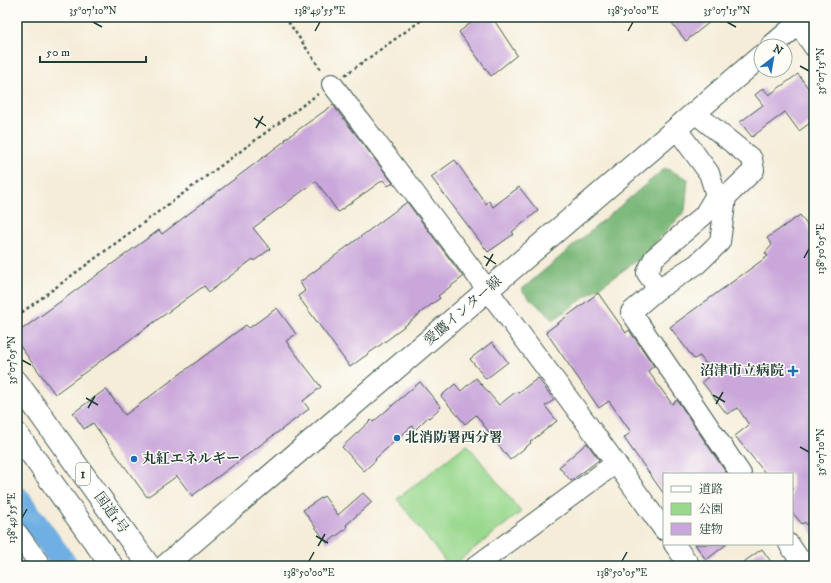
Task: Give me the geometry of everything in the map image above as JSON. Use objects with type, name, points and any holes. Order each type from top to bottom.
[{"type":"main road","points":[[782,38],[802,21]]},
{"type":"main road","name":"愛鷹インター線","points":[[165,566],[753,63]]},
{"type":"main road","name":"国道1号","points":[[17,382],[149,566]]},
{"type":"main road","name":"1","points":[[17,434],[112,566]]},
{"type":"street","points":[[802,21],[814,47]]},
{"type":"street","points":[[332,84],[488,289],[663,529]]},
{"type":"street","points":[[695,112],[752,159],[754,170],[726,197],[720,242],[697,264],[658,289],[631,312],[740,473]]},
{"type":"street","points":[[658,289],[647,273],[654,258],[704,215],[716,195],[709,173],[676,128]]},
{"type":"street","points":[[476,566],[616,463]]},
{"type":"street","points":[[17,533],[41,566]]},
{"type":"street","points":[[675,545],[690,566]]},
{"type":"street","points":[[790,545],[804,566],[814,559]]},
{"type":"path","points":[[285,17],[332,84]]},
{"type":"path","points":[[17,316],[332,84],[426,17]]},
{"type":"green space","points":[[665,168],[688,179],[685,211],[642,257],[553,320],[521,290]]},
{"type":"green space","points":[[467,444],[521,512],[452,566],[449,566],[397,499]]},
{"type":"building","points":[[478,17],[492,17],[517,55],[491,76],[459,32]]},
{"type":"building","points":[[678,17],[716,17],[686,41],[671,22]]},
{"type":"building","points":[[798,74],[814,96],[814,120],[799,131],[785,112],[752,137],[740,122],[763,105],[755,95],[763,88],[769,95]]},
{"type":"building","points":[[333,105],[393,183],[388,186],[383,180],[338,212],[316,181],[253,228],[270,249],[254,261],[253,259],[209,292],[204,286],[55,394],[17,342],[17,333],[159,230],[162,234],[286,140],[285,139]]},
{"type":"building","points":[[455,160],[486,204],[489,201],[493,207],[519,187],[538,211],[512,232],[514,234],[488,252],[431,177]]},
{"type":"building","points":[[407,202],[463,277],[438,296],[440,298],[394,335],[350,367],[298,296],[305,291],[300,282]]},
{"type":"building","points":[[800,215],[814,235],[814,535],[805,522],[802,524],[793,513],[793,473],[765,473],[735,436],[749,425],[738,408],[727,414],[702,382],[713,373],[700,356],[694,359],[670,327],[768,256],[765,253],[772,245],[767,238]]},
{"type":"building","points":[[598,293],[626,333],[629,330],[654,366],[648,371],[672,404],[677,400],[726,473],[663,473],[663,493],[624,438],[631,432],[609,401],[599,408],[546,332]]},
{"type":"building","points":[[277,308],[296,334],[286,341],[321,387],[303,401],[309,409],[192,496],[177,476],[147,497],[93,423],[84,429],[73,413],[106,389],[125,415],[246,325],[249,328]]},
{"type":"building","points":[[492,342],[508,362],[486,379],[470,359]]},
{"type":"building","points":[[476,378],[499,405],[517,391],[518,393],[538,378],[554,400],[545,406],[557,421],[510,460],[476,415],[465,424],[441,396],[455,384],[461,391]]},
{"type":"building","points":[[420,382],[441,407],[415,430],[412,426],[375,459],[376,460],[364,471],[342,447],[371,420],[373,422]]},
{"type":"building","points":[[587,443],[599,460],[571,481],[559,467]]},
{"type":"building","points":[[363,493],[372,502],[346,525],[347,528],[327,543],[303,510],[324,496],[338,515]]},
{"type":"building","points":[[696,545],[726,545],[706,560]]},
{"type":"building","points":[[762,549],[774,566],[738,566]]},
{"type":"waterway","points":[[17,498],[66,566]]},
{"type":"place","name":"沼津市立病院","points":[[793,371]]},
{"type":"place","name":"北消防署西分署","points":[[397,438]]},
{"type":"place","name":"丸紅エネルギー","points":[[134,459]]}]
